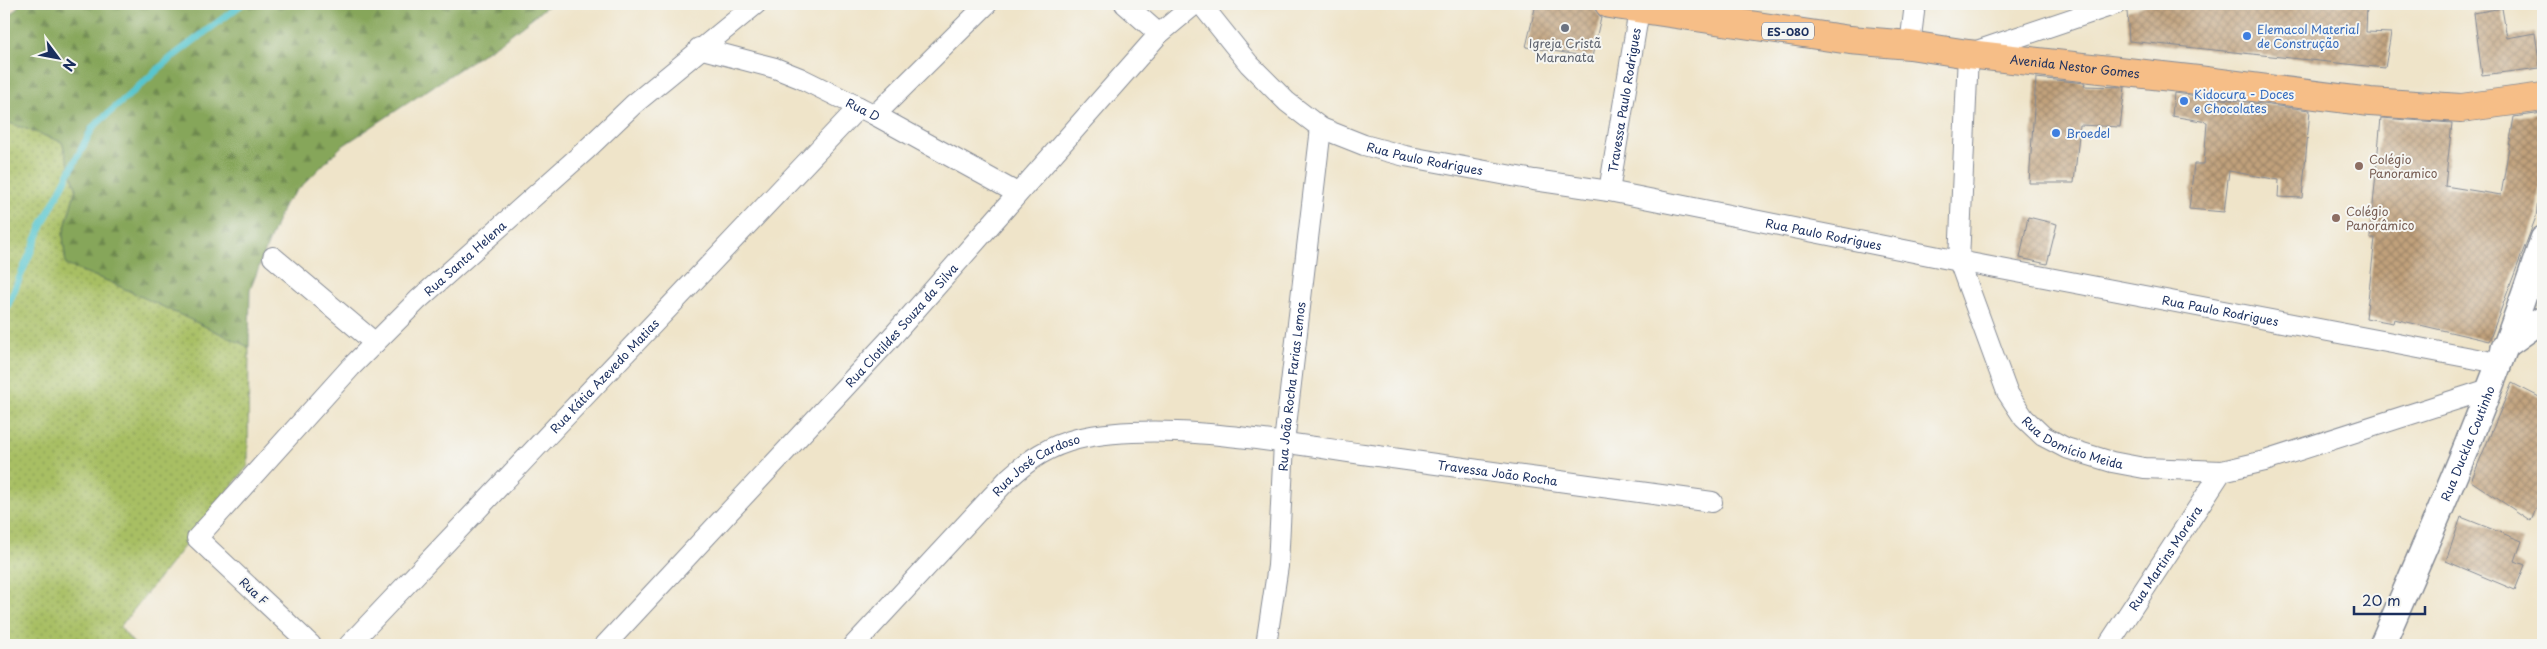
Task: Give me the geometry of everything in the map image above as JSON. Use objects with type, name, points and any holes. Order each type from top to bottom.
[{"type":"main road","name":"Avenida Nestor Gomes","points":[[1609,4],[1641,7],[1850,40],[1910,45],[1968,54],[2423,107],[2461,108],[2543,97]]},
{"type":"street","name":"Rua Santa Helena","points":[[196,538],[375,343],[418,300],[586,150],[634,104],[699,48],[756,4]]},
{"type":"street","name":"Rua Kátia Azevedo Matias","points":[[349,645],[867,111],[987,4]]},
{"type":"street","points":[[1125,4],[1159,34]]},
{"type":"street","name":"Rua Clotildes Souza da Silva","points":[[605,645],[890,340],[1017,193],[1159,34],[1196,4]]},
{"type":"street","name":"Rua Paulo Rodrigues","points":[[1201,4],[1249,64],[1287,102],[1321,128],[1364,144],[1405,156],[1534,180],[1609,191],[1959,261],[2501,355]]},
{"type":"street","points":[[1910,45],[1915,4]]},
{"type":"street","points":[[1968,54],[2116,4]]},
{"type":"street","name":"Travessa Paulo Rodrigues","points":[[1609,191],[1641,7]]},
{"type":"street","name":"Rua D","points":[[699,48],[775,68],[867,111],[1017,193]]},
{"type":"street","name":"Rua Domício Meida","points":[[1968,54],[1959,261],[2007,392],[2024,418],[2043,436],[2066,448],[2112,462],[2144,468],[2222,470],[2265,461],[2489,389]]},
{"type":"street","name":"Rua João Rocha Farias Lemos","points":[[1266,645],[1278,566],[1284,443],[1321,128]]},
{"type":"street","points":[[272,257],[375,343]]},
{"type":"street","name":"Rua Duckla Coutinho","points":[[2382,645],[2462,459],[2501,355],[2541,259]]},
{"type":"street","points":[[2501,355],[2543,319]]},
{"type":"street","name":"Rua José Cardoso","points":[[854,645],[1009,478],[1031,458],[1053,446],[1079,439],[1126,434],[1174,432],[1284,443]]},
{"type":"street","name":"Travessa João Rocha","points":[[1284,443],[1712,502]]},
{"type":"street","name":"Rua Martins Moreira","points":[[2108,645],[2222,470]]},
{"type":"street","name":"Rua F","points":[[196,538],[310,645]]},
{"type":"green space","points":[[20,4],[550,4],[502,41],[341,147],[284,204],[250,290],[249,347],[110,282],[66,265],[63,235],[76,188],[62,142],[4,121],[4,24]]},
{"type":"green space","points":[[4,121],[62,142],[76,188],[63,235],[66,265],[110,282],[249,347],[248,466],[120,627],[135,645],[4,645]]},
{"type":"building","name":"Igreja Cristã Maranata","points":[[1536,4],[1579,4],[1594,8],[1601,17],[1592,57],[1526,47]]},
{"type":"building","name":"Elemacol Material de Construção","points":[[2149,4],[2367,4],[2366,32],[2391,33],[2385,68],[2129,41],[2127,11]]},
{"type":"building","points":[[2502,8],[2507,38],[2535,33],[2540,68],[2482,75],[2474,13]]},
{"type":"building","name":"Broedel","points":[[2036,78],[2085,83],[2084,86],[2125,87],[2120,127],[2080,125],[2074,183],[2029,183]]},
{"type":"building","points":[[2174,93],[2310,110],[2302,198],[2278,197],[2279,180],[2229,171],[2224,212],[2189,209],[2194,164],[2204,164],[2207,122],[2172,116]]},
{"type":"building","points":[[2543,113],[2543,160],[2536,217],[2489,341],[2394,319],[2393,323],[2366,318],[2375,238],[2370,238],[2381,118],[2452,123],[2445,186],[2501,195],[2514,117]]},
{"type":"building","points":[[2028,217],[2057,224],[2047,264],[2020,258]]},
{"type":"building","points":[[2512,383],[2543,399],[2543,492],[2531,521],[2471,481]]},
{"type":"building","points":[[2461,517],[2522,541],[2515,561],[2525,565],[2515,590],[2446,561]]},
{"type":"waterway","points":[[4,314],[44,221],[93,127],[172,57],[242,4]]},
{"type":"place","name":"Igreja Cristã Maranata","points":[[1565,28]]},
{"type":"place","name":"Elemacol Material de Construção","points":[[2247,36]]},
{"type":"place","name":"Kidocura - Doces e Chocolates","points":[[2184,101]]},
{"type":"place","name":"Broedel","points":[[2056,133]]},
{"type":"place","name":"Colégio Panoramico","points":[[2359,166]]},
{"type":"place","name":"Colégio Panorâmico","points":[[2336,218]]}]
